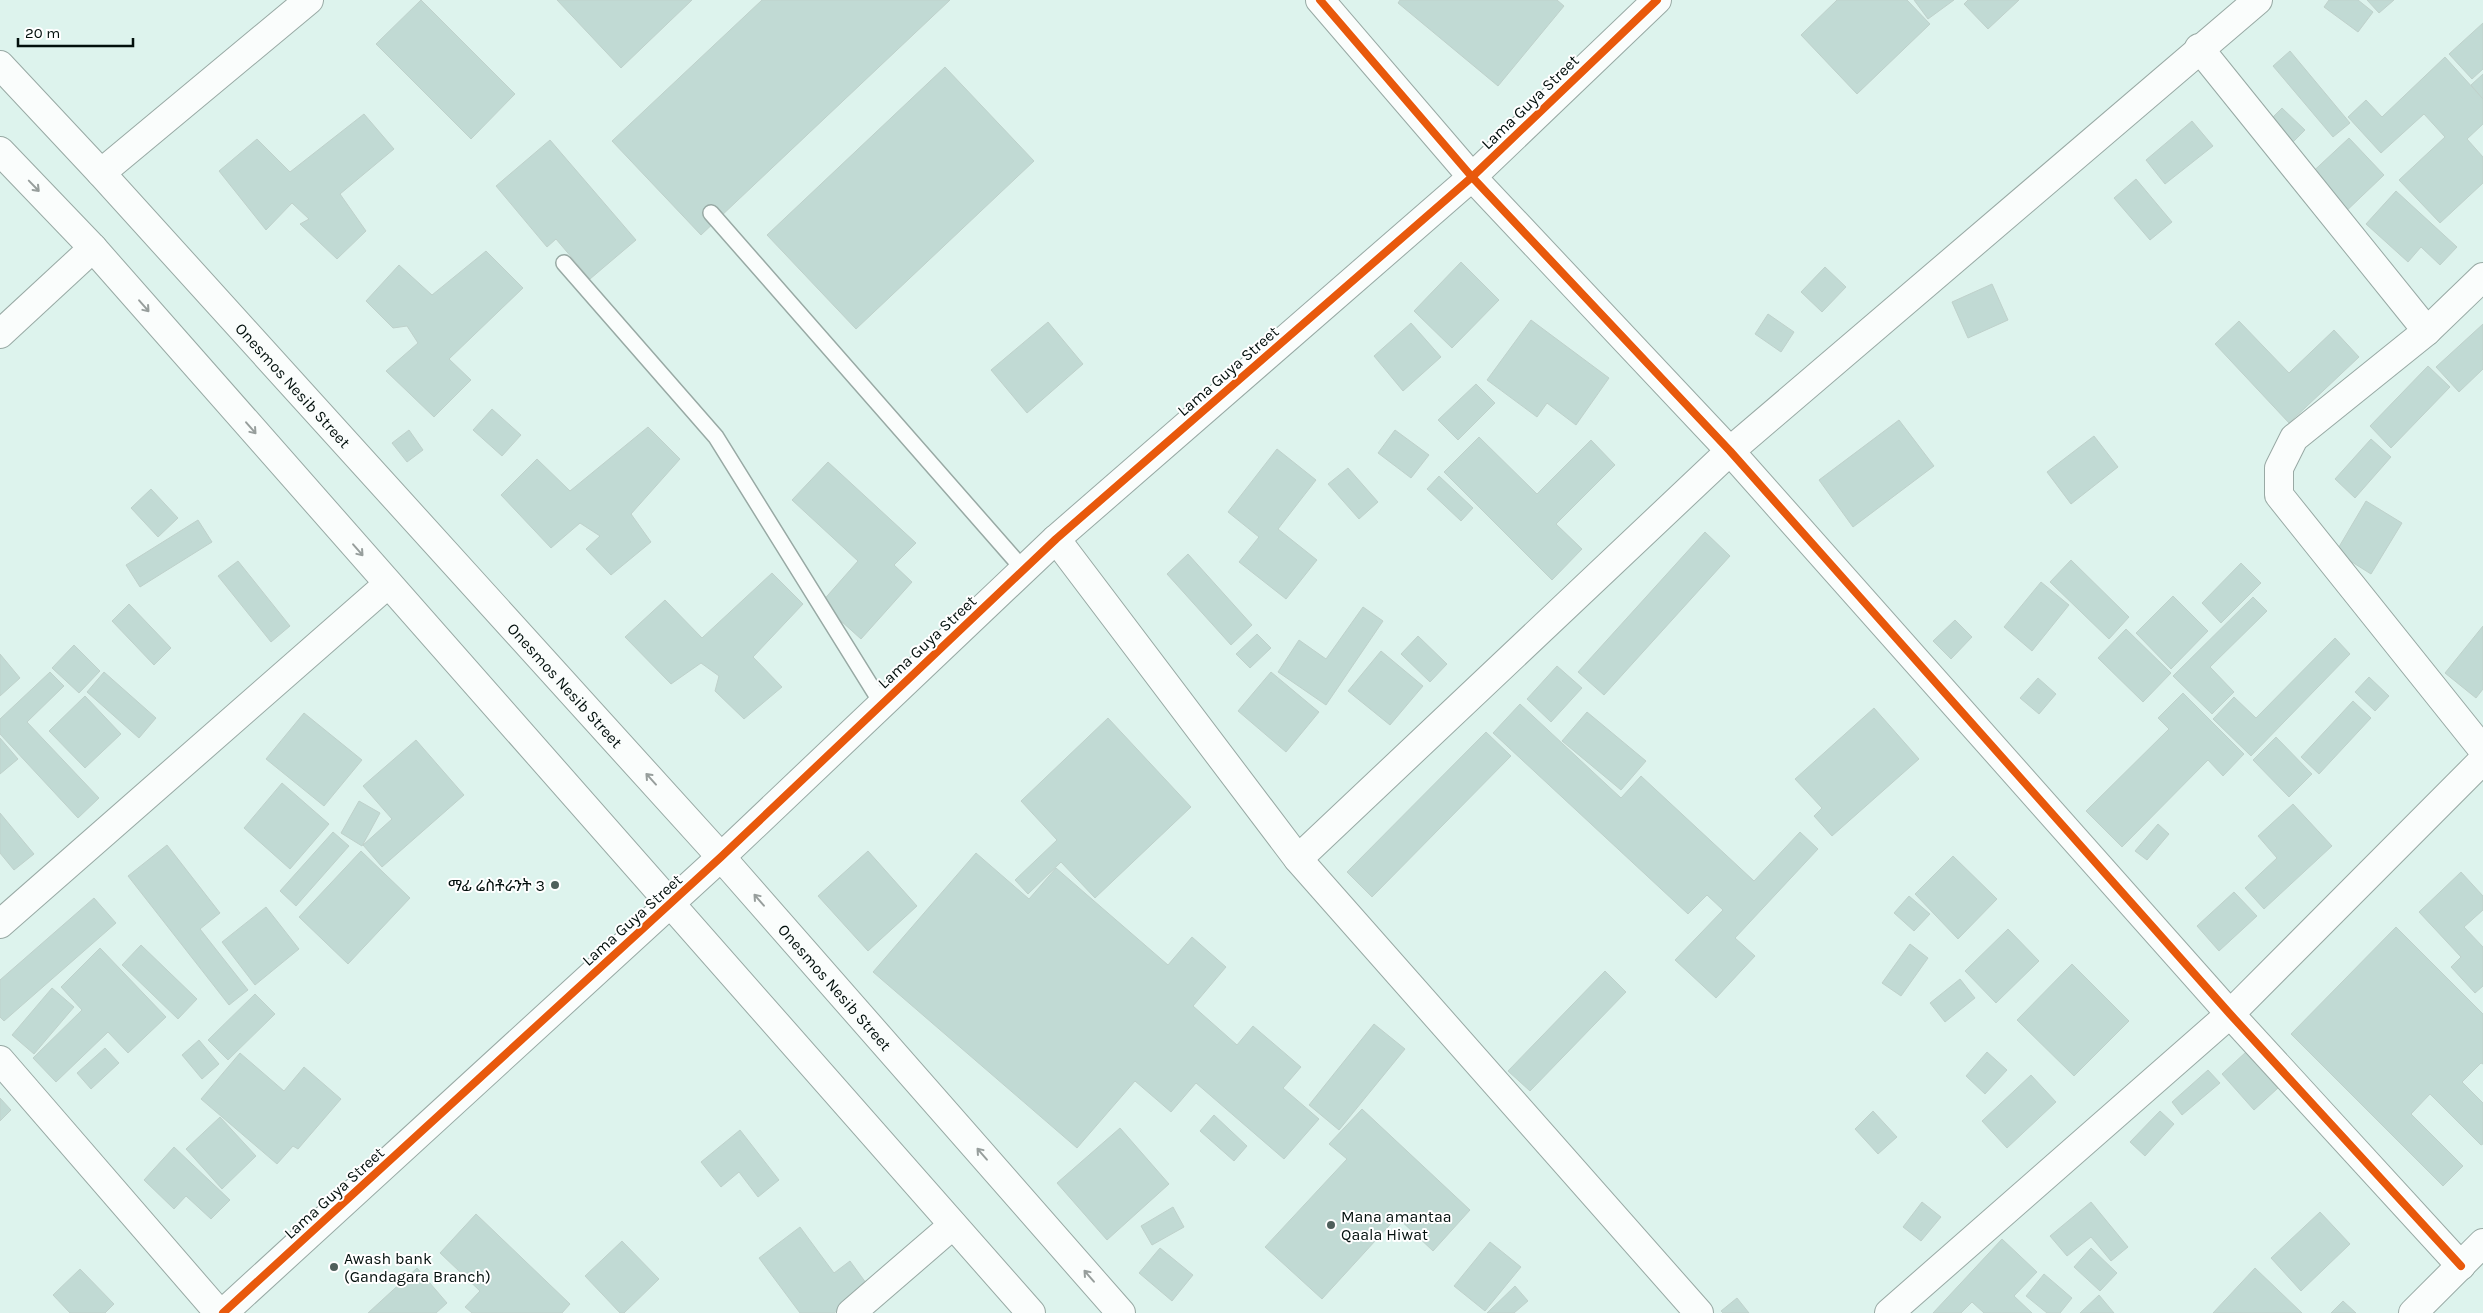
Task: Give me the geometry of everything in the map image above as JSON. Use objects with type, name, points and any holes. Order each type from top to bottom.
[{"type":"street","points":[[102,174],[309,0]]},
{"type":"street","points":[[1320,0],[1472,177],[1730,451],[2230,1014],[2461,1266]]},
{"type":"street","name":"Lama Guya Street","points":[[221,1313],[721,857],[1056,539],[1472,177],[1658,0]]},
{"type":"street","points":[[1298,859],[1730,451],[2199,48],[2258,0]]},
{"type":"street","points":[[2199,48],[2427,331]]},
{"type":"street","name":"Onesmos Nesib Street","points":[[0,65],[102,174],[721,857],[1121,1313]]},
{"type":"street","points":[[0,151],[93,248],[1030,1313]]},
{"type":"street","points":[[0,334],[93,248]]},
{"type":"street","points":[[2483,276],[2427,331],[2294,438],[2279,468],[2279,495],[2483,750]]},
{"type":"street","points":[[1056,539],[1298,859],[1699,1313]]},
{"type":"street","points":[[0,924],[388,584]]},
{"type":"street","points":[[1889,1313],[2230,1014],[2483,760]]},
{"type":"street","points":[[0,1060],[221,1313]]},
{"type":"street","points":[[851,1313],[953,1225]]},
{"type":"street","points":[[2414,1313],[2483,1243]]},
{"type":"lane","points":[[711,213],[1024,570]]},
{"type":"lane","points":[[564,263],[716,437],[882,704]]},
{"type":"building","points":[[421,0],[515,94],[471,139],[376,44]]},
{"type":"building","points":[[557,0],[692,0],[621,68]]},
{"type":"building","points":[[762,0],[950,0],[701,235],[612,141]]},
{"type":"building","points":[[1400,0],[1557,0],[1564,6],[1498,86],[1398,3]]},
{"type":"building","points":[[1837,0],[1907,0],[1930,24],[1857,94],[1801,35]]},
{"type":"building","points":[[1914,0],[1954,0],[1928,19]]},
{"type":"building","points":[[1968,0],[2019,0],[1988,29],[1964,4]]},
{"type":"building","points":[[2329,0],[2358,0],[2373,12],[2358,32],[2324,7]]},
{"type":"building","points":[[2367,0],[2394,0],[2379,13]]},
{"type":"building","points":[[2483,23],[2483,69],[2472,79],[2449,54]]},
{"type":"building","points":[[2290,51],[2350,123],[2333,137],[2273,66]]},
{"type":"building","points":[[2445,57],[2483,99],[2483,124],[2467,139],[2483,157],[2483,183],[2440,223],[2399,180],[2445,137],[2424,114],[2381,153],[2348,117],[2366,100],[2382,117]]},
{"type":"building","points":[[945,67],[1034,161],[856,329],[767,235]]},
{"type":"building","points":[[2483,74],[2483,99],[2471,85]]},
{"type":"building","points":[[2282,108],[2305,130],[2287,148],[2264,126]]},
{"type":"building","points":[[364,114],[394,149],[340,194],[366,231],[337,259],[300,224],[309,219],[292,203],[266,230],[219,171],[257,139],[290,172]]},
{"type":"building","points":[[2192,121],[2213,146],[2165,184],[2146,160]]},
{"type":"building","points":[[2349,138],[2384,175],[2340,217],[2305,179]]},
{"type":"building","points":[[550,140],[636,240],[590,279],[556,239],[547,247],[496,186]]},
{"type":"building","points":[[2136,179],[2172,222],[2150,240],[2114,198]]},
{"type":"building","points":[[2396,191],[2457,247],[2440,265],[2421,247],[2408,262],[2366,224]]},
{"type":"building","points":[[486,251],[523,288],[449,359],[471,380],[434,417],[386,371],[418,343],[407,326],[393,328],[366,301],[399,265],[432,295]]},
{"type":"building","points":[[1461,262],[1499,300],[1452,348],[1414,311]]},
{"type":"building","points":[[1825,267],[1846,287],[1822,312],[1801,292]]},
{"type":"building","points":[[1992,284],[2008,320],[1968,338],[1952,302]]},
{"type":"building","points":[[1768,314],[1794,332],[1781,352],[1755,334]]},
{"type":"building","points":[[1531,320],[1609,378],[1576,425],[1547,403],[1537,417],[1487,380]]},
{"type":"building","points":[[2239,321],[2289,373],[2334,330],[2359,357],[2289,423],[2215,344]]},
{"type":"building","points":[[1048,322],[1083,364],[1027,413],[991,370]]},
{"type":"building","points":[[1411,323],[1441,357],[1403,391],[1374,356]]},
{"type":"building","points":[[2483,324],[2483,369],[2459,392],[2436,367]]},
{"type":"building","points":[[2428,366],[2450,387],[2391,448],[2370,426]]},
{"type":"building","points":[[1476,384],[1495,403],[1458,440],[1438,420]]},
{"type":"building","points":[[492,409],[521,435],[502,456],[473,430]]},
{"type":"building","points":[[1899,420],[1934,466],[1853,527],[1819,480]]},
{"type":"building","points":[[648,427],[680,459],[631,514],[651,542],[611,575],[586,549],[600,536],[580,523],[551,548],[501,495],[537,459],[570,491]]},
{"type":"building","points":[[409,430],[423,450],[407,462],[392,443]]},
{"type":"building","points":[[1395,430],[1429,455],[1411,478],[1378,453]]},
{"type":"building","points":[[2094,436],[2118,467],[2071,504],[2047,472]]},
{"type":"building","points":[[1479,437],[1537,494],[1591,440],[1615,465],[1556,524],[1582,549],[1552,580],[1444,472]]},
{"type":"building","points":[[2371,439],[2391,457],[2355,498],[2335,479]]},
{"type":"building","points":[[1277,449],[1316,480],[1278,529],[1317,560],[1286,599],[1239,562],[1259,537],[1228,512]]},
{"type":"building","points":[[828,462],[916,543],[894,565],[912,582],[861,639],[821,603],[858,561],[792,500]]},
{"type":"building","points":[[1348,468],[1378,502],[1359,519],[1328,484]]},
{"type":"building","points":[[1439,476],[1473,508],[1461,521],[1427,489]]},
{"type":"building","points":[[151,489],[178,518],[158,537],[131,508]]},
{"type":"building","points":[[2366,501],[2402,523],[2371,574],[2336,552]]},
{"type":"building","points":[[198,520],[212,542],[140,587],[126,565]]},
{"type":"building","points":[[1705,532],[1730,556],[1604,695],[1578,672]]},
{"type":"building","points":[[1188,554],[1252,625],[1231,645],[1167,574]]},
{"type":"building","points":[[2071,560],[2129,617],[2109,639],[2050,582]]},
{"type":"building","points":[[238,561],[290,626],[271,642],[218,576]]},
{"type":"building","points":[[2241,563],[2261,583],[2221,623],[2202,603]]},
{"type":"building","points":[[772,573],[803,604],[753,657],[782,687],[744,719],[715,691],[719,676],[701,663],[671,684],[625,637],[665,600],[702,638]]},
{"type":"building","points":[[2041,582],[2069,605],[2032,651],[2004,627]]},
{"type":"building","points":[[2173,596],[2208,631],[2171,669],[2136,633]]},
{"type":"building","points":[[2253,597],[2267,611],[2210,667],[2234,692],[2212,714],[2173,676]]},
{"type":"building","points":[[129,604],[171,648],[154,665],[112,621]]},
{"type":"building","points":[[1363,607],[1383,621],[1326,705],[1278,672],[1299,640],[1326,659]]},
{"type":"building","points":[[1955,620],[1972,637],[1951,659],[1933,641]]},
{"type":"building","points":[[2483,626],[2483,689],[2476,698],[2445,673]]},
{"type":"building","points":[[2126,629],[2171,673],[2143,702],[2098,658]]},
{"type":"building","points":[[1257,634],[1271,648],[1250,668],[1236,654]]},
{"type":"building","points":[[1418,636],[1447,664],[1430,682],[1401,654]]},
{"type":"building","points":[[2335,638],[2350,654],[2251,756],[2213,719],[2234,697],[2256,718]]},
{"type":"building","points":[[74,645],[100,671],[79,693],[52,668]]},
{"type":"building","points":[[1381,651],[1423,686],[1390,725],[1348,691]]},
{"type":"building","points":[[0,654],[20,678],[0,696]]},
{"type":"building","points":[[1557,666],[1582,688],[1551,722],[1527,699]]},
{"type":"building","points":[[50,672],[64,686],[27,722],[99,798],[78,818],[0,734],[0,719]]},
{"type":"building","points":[[104,672],[156,718],[139,738],[87,692]]},
{"type":"building","points":[[1271,672],[1319,712],[1286,752],[1238,711]]},
{"type":"building","points":[[2369,677],[2389,696],[2375,711],[2355,692]]},
{"type":"building","points":[[2038,678],[2056,694],[2039,714],[2020,698]]},
{"type":"building","points":[[2183,693],[2244,754],[2223,776],[2208,760],[2122,847],[2086,811],[2169,729],[2158,718]]},
{"type":"building","points":[[85,696],[121,734],[85,768],[49,731]]},
{"type":"building","points":[[2353,701],[2371,718],[2319,774],[2301,757]]},
{"type":"building","points":[[1520,704],[1621,798],[1641,776],[1754,881],[1800,832],[1818,849],[1735,938],[1755,956],[1716,998],[1675,960],[1723,910],[1707,895],[1688,914],[1493,733]]},
{"type":"building","points":[[1874,708],[1919,759],[1832,836],[1814,816],[1822,808],[1795,779]]},
{"type":"building","points":[[1587,712],[1646,761],[1621,790],[1562,741]]},
{"type":"building","points":[[304,713],[362,760],[324,806],[266,759]]},
{"type":"building","points":[[1108,718],[1191,807],[1095,898],[1061,862],[1028,894],[1015,880],[1057,840],[1021,801]]},
{"type":"building","points":[[1486,732],[1511,756],[1372,897],[1347,872]]},
{"type":"building","points":[[2276,737],[2312,774],[2289,797],[2253,760]]},
{"type":"building","points":[[0,738],[18,759],[0,774]]},
{"type":"building","points":[[416,740],[464,795],[382,867],[363,845],[392,819],[363,786]]},
{"type":"building","points":[[282,783],[329,824],[290,869],[244,828]]},
{"type":"building","points":[[359,801],[380,813],[362,846],[341,833]]},
{"type":"building","points":[[2293,804],[2332,846],[2264,909],[2245,888],[2277,858],[2258,836]]},
{"type":"building","points":[[0,813],[34,854],[14,870],[0,853]]},
{"type":"building","points":[[2158,824],[2169,834],[2147,860],[2135,851]]},
{"type":"building","points":[[333,832],[349,846],[296,906],[280,891]]},
{"type":"building","points":[[167,845],[220,913],[200,929],[248,990],[229,1005],[128,876]]},
{"type":"building","points":[[361,851],[410,898],[348,964],[299,917]]},
{"type":"building","points":[[868,851],[917,906],[868,951],[818,896]]},
{"type":"building","points":[[976,853],[1029,899],[1056,868],[1168,965],[1192,937],[1226,967],[1193,1006],[1237,1045],[1253,1026],[1301,1067],[1283,1088],[1319,1119],[1284,1159],[1196,1083],[1171,1112],[1135,1081],[1077,1148],[873,972]]},
{"type":"building","points":[[1953,856],[1997,899],[1958,939],[1915,894]]},
{"type":"building","points":[[2461,872],[2483,896],[2483,910],[2464,927],[2483,947],[2483,986],[2475,993],[2451,967],[2461,957],[2419,912]]},
{"type":"building","points":[[2234,892],[2257,916],[2219,951],[2197,926]]},
{"type":"building","points":[[1909,896],[1930,914],[1914,931],[1894,913]]},
{"type":"building","points":[[94,898],[116,923],[4,1021],[0,1017],[0,980]]},
{"type":"building","points":[[266,907],[299,949],[255,985],[222,942]]},
{"type":"building","points":[[2396,927],[2483,1014],[2483,1064],[2481,1063],[2462,1082],[2483,1103],[2483,1144],[2481,1145],[2430,1094],[2411,1114],[2463,1166],[2443,1186],[2291,1034]]},
{"type":"building","points":[[2008,929],[2039,961],[1996,1003],[1965,971]]},
{"type":"building","points":[[1910,944],[1928,958],[1901,996],[1882,983]]},
{"type":"building","points":[[141,945],[197,999],[178,1019],[122,965]]},
{"type":"building","points":[[100,948],[166,1017],[128,1053],[108,1032],[56,1082],[33,1058],[82,1010],[61,987]]},
{"type":"building","points":[[2072,964],[2129,1021],[2074,1076],[2017,1020]]},
{"type":"building","points":[[1605,971],[1626,992],[1530,1091],[1508,1071]]},
{"type":"building","points":[[1960,979],[1975,998],[1945,1022],[1930,1003]]},
{"type":"building","points":[[52,988],[74,1007],[34,1054],[12,1035]]},
{"type":"building","points":[[255,994],[275,1014],[228,1060],[208,1040]]},
{"type":"building","points":[[1374,1024],[1405,1049],[1339,1130],[1309,1105]]},
{"type":"building","points":[[199,1040],[219,1064],[202,1079],[182,1055]]},
{"type":"building","points":[[105,1048],[119,1063],[91,1089],[77,1073]]},
{"type":"building","points":[[1987,1052],[2007,1070],[1985,1094],[1966,1076]]},
{"type":"building","points":[[2246,1052],[2278,1088],[2254,1110],[2222,1074]]},
{"type":"building","points":[[240,1053],[284,1091],[304,1067],[341,1099],[298,1149],[293,1146],[277,1164],[201,1099]]},
{"type":"building","points":[[2208,1070],[2220,1083],[2182,1115],[2172,1102]]},
{"type":"building","points":[[2031,1075],[2056,1102],[2007,1148],[1982,1121]]},
{"type":"building","points":[[0,1098],[11,1110],[0,1121]]},
{"type":"building","points":[[1362,1109],[1470,1210],[1433,1251],[1397,1217],[1322,1299],[1265,1247],[1347,1159],[1329,1144]]},
{"type":"building","points":[[1873,1111],[1897,1137],[1878,1154],[1855,1129]]},
{"type":"building","points":[[2160,1111],[2174,1124],[2145,1156],[2130,1142]]},
{"type":"building","points":[[1214,1115],[1247,1146],[1234,1161],[1200,1131]]},
{"type":"building","points":[[220,1117],[256,1156],[222,1189],[186,1149]]},
{"type":"building","points":[[1120,1128],[1169,1184],[1107,1240],[1057,1183]]},
{"type":"building","points":[[740,1130],[779,1180],[758,1197],[739,1172],[721,1187],[701,1162]]},
{"type":"building","points":[[174,1147],[230,1200],[211,1219],[186,1196],[174,1209],[144,1180]]},
{"type":"building","points":[[1922,1202],[1941,1217],[1921,1241],[1903,1227]]},
{"type":"building","points":[[2091,1202],[2128,1247],[2111,1261],[2091,1237],[2067,1256],[2050,1236]]},
{"type":"building","points":[[1173,1207],[1184,1227],[1152,1245],[1141,1226]]},
{"type":"building","points":[[2320,1212],[2350,1244],[2301,1291],[2271,1258]]},
{"type":"building","points":[[476,1214],[570,1304],[562,1313],[472,1313],[465,1307],[480,1291],[440,1253]]},
{"type":"building","points":[[800,1227],[834,1273],[850,1261],[869,1287],[834,1313],[800,1313],[759,1258]]},
{"type":"building","points":[[2002,1239],[2037,1272],[2014,1296],[2032,1313],[1984,1313],[1972,1302],[1961,1313],[1933,1313]]},
{"type":"building","points":[[622,1241],[659,1279],[624,1313],[620,1313],[585,1276]]},
{"type":"building","points":[[1490,1242],[1521,1267],[1485,1311],[1454,1286]]},
{"type":"building","points":[[1160,1248],[1193,1275],[1172,1301],[1139,1273]]},
{"type":"building","points":[[2091,1248],[2117,1273],[2100,1291],[2074,1267]]},
{"type":"building","points":[[417,1268],[447,1303],[436,1313],[368,1313]]},
{"type":"building","points":[[2255,1268],[2302,1313],[2213,1313]]},
{"type":"building","points":[[80,1269],[114,1304],[105,1313],[70,1313],[53,1295]]},
{"type":"building","points":[[2044,1274],[2072,1298],[2060,1313],[2047,1313],[2026,1296]]},
{"type":"building","points":[[1515,1286],[1528,1301],[1514,1313],[1487,1313]]},
{"type":"building","points":[[2099,1295],[2114,1313],[2080,1313]]},
{"type":"building","points":[[1737,1298],[1749,1313],[1723,1313],[1721,1311]]},
{"type":"building","points":[[2343,1301],[2356,1313],[2331,1313]]},
{"type":"cycle path","points":[[1320,0],[1472,177],[1730,451],[2230,1014],[2461,1266]]},
{"type":"cycle path","points":[[223,1313],[721,857],[1056,539],[1472,177],[1657,0]]},
{"type":"place","name":"ማፊ ሬስቶራንት 3","points":[[555,885]]},
{"type":"place","name":"Mana amantaa Qaala Hiwat","points":[[1331,1225]]},
{"type":"place","name":"Awash bank (Gandagara Branch)","points":[[334,1267]]}]
